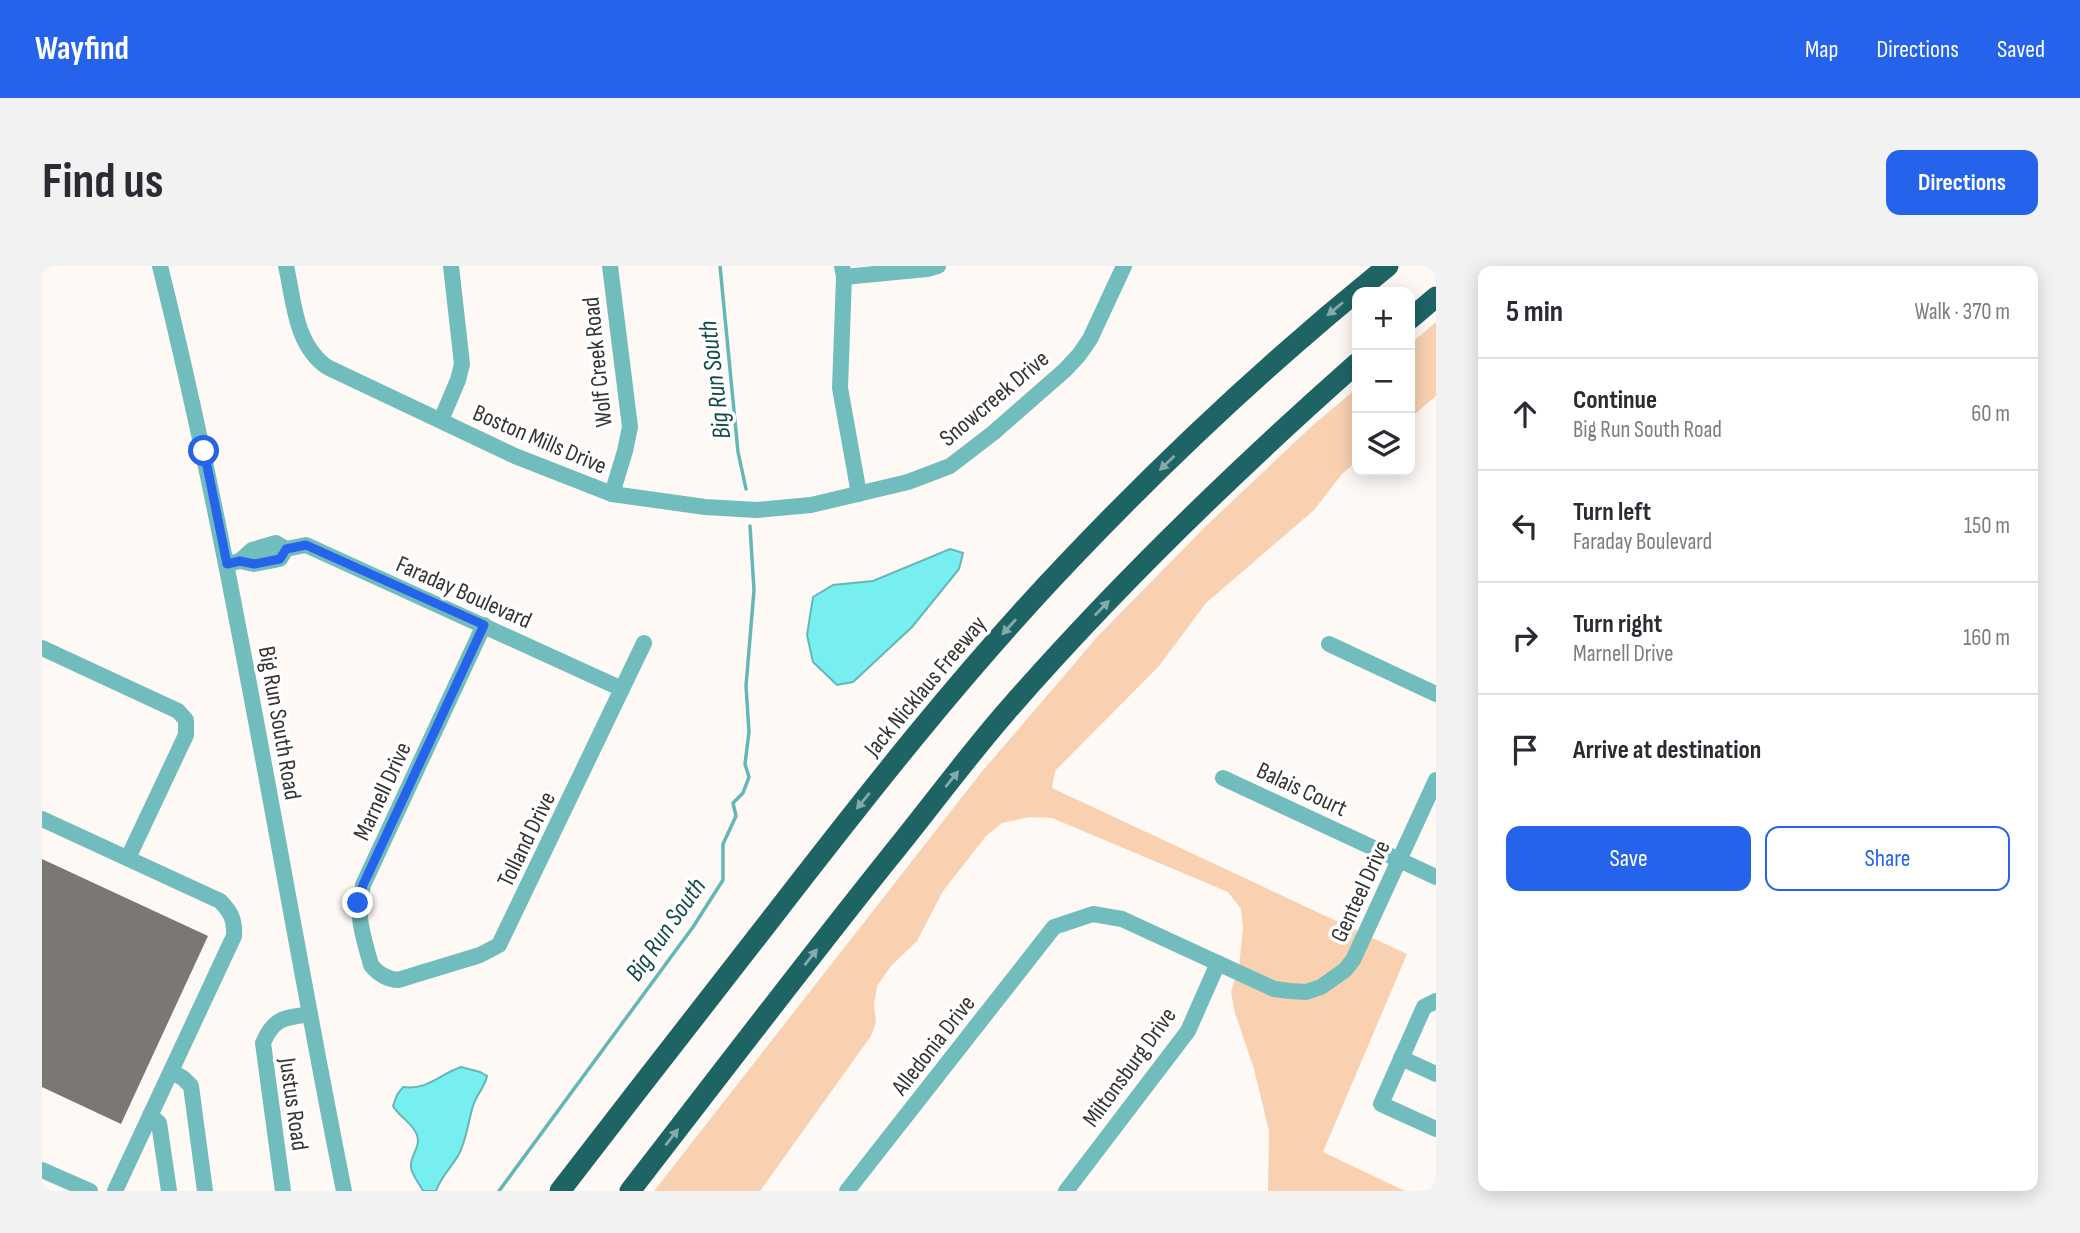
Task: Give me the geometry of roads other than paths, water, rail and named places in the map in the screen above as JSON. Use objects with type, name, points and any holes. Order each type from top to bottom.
[{"type":"highway","name":"Jack Nicklaus Freeway","points":[[560,1191],[830,843],[905,749],[1007,629],[1071,559],[1198,433],[1329,313],[1388,266]]},
{"type":"highway","points":[[1415,315],[1436,297]]},
{"type":"highway","points":[[630,1191],[865,887],[1006,712],[1077,634],[1176,533],[1352,367]]},
{"type":"street","name":"Big Run South Road","points":[[160,266],[234,563],[310,1014],[344,1191]]},
{"type":"street","name":"Boston Mills Drive","points":[[286,266],[303,339],[306,347],[320,362],[515,456],[611,494],[705,507],[757,510]]},
{"type":"street","points":[[441,421],[463,364],[451,266]]},
{"type":"street","name":"Wolf Creek Road","points":[[610,266],[630,427],[611,494]]},
{"type":"street","points":[[859,494],[840,388],[843,272],[927,269],[937,266]]},
{"type":"street","name":"Snowcreek Drive","points":[[757,510],[811,505],[908,482],[950,466],[993,433],[1079,355],[1090,339],[1124,266]]},
{"type":"street","name":"Faraday Boulevard","points":[[234,563],[251,550],[276,543],[286,549],[306,545],[622,689]]},
{"type":"street","name":"Marnell Drive","points":[[385,976],[371,965],[358,919],[358,903],[363,885],[484,625]]},
{"type":"street","name":"Tolland Drive","points":[[385,976],[398,980],[480,955],[499,945],[645,643]]},
{"type":"street","points":[[1329,645],[1436,694]]},
{"type":"street","points":[[42,648],[178,711],[187,720],[186,735],[128,858]]},
{"type":"street","name":"Balais Court","points":[[1223,778],[1436,877]]},
{"type":"street","name":"Genteel Drive","points":[[1054,927],[1093,914],[1122,919],[1274,989],[1306,992],[1321,987],[1345,970],[1353,960],[1436,780]]},
{"type":"street","points":[[42,819],[220,901],[230,911],[235,923],[234,936],[115,1191]]},
{"type":"street","name":"Alledonia Drive","points":[[847,1191],[1054,927]]},
{"type":"street","name":"Miltonsburg Drive","points":[[1066,1191],[1188,1031],[1218,963]]},
{"type":"street","points":[[1436,1001],[1424,1007],[1381,1104],[1436,1129]]},
{"type":"street","name":"Justus Road","points":[[283,1191],[263,1042],[270,1027],[283,1018],[310,1014]]},
{"type":"street","points":[[1401,1058],[1436,1073]]},
{"type":"street","points":[[170,1072],[183,1078],[191,1086],[205,1191]]},
{"type":"street","points":[[150,1115],[159,1123],[169,1191]]},
{"type":"street","points":[[42,1170],[90,1191]]},
{"type":"water","points":[[950,549],[963,553],[959,569],[912,627],[853,682],[837,685],[813,662],[807,635],[813,597],[833,585],[873,581]]},
{"type":"water","points":[[461,1067],[480,1072],[487,1076],[486,1080],[474,1102],[459,1154],[436,1191],[423,1191],[411,1167],[418,1144],[417,1135],[393,1106],[403,1087],[427,1084]]},
{"type":"waterway","name":"Big Run South","points":[[720,266],[738,452],[746,489]]},
{"type":"waterway","name":"Big Run South","points":[[499,1191],[693,927],[723,880],[723,844],[736,816],[733,803],[743,793],[749,777],[745,764],[749,732],[746,686],[754,590],[750,526]]}]
